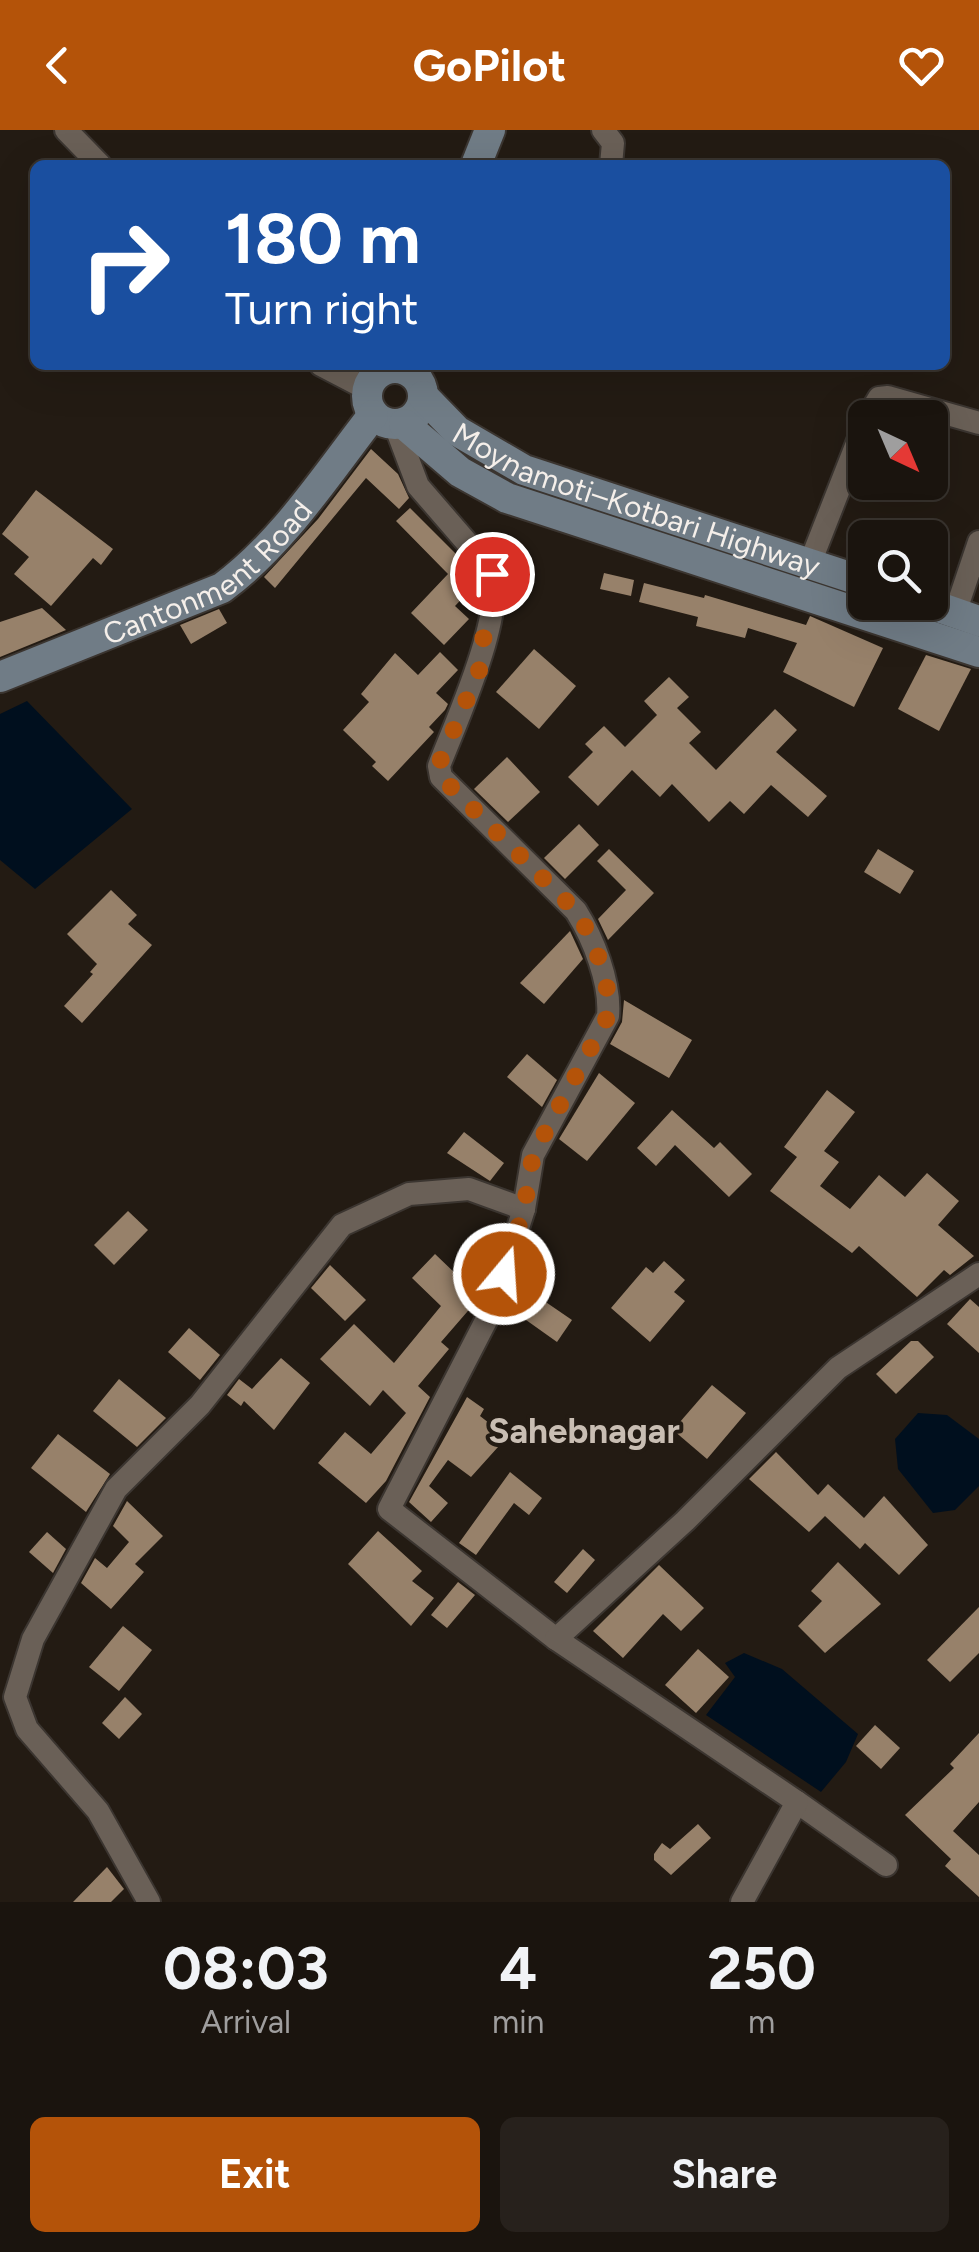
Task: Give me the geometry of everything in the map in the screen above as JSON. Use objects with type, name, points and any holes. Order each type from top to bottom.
[{"type":"main road","points":[[462,160],[473,130]]},
{"type":"main road","points":[[478,160],[490,130]]},
{"type":"main road","points":[[385,413],[376,376],[407,374]]},
{"type":"main road","name":"Moynamoti–Kotbari Highway","points":[[385,413],[418,413],[407,374]]},
{"type":"main road","name":"Moynamoti–Kotbari Highway","points":[[407,374],[457,432],[524,470],[848,576]]},
{"type":"main road","name":"Moynamoti–Kotbari Highway","points":[[385,413],[460,472],[507,498],[979,652]]},
{"type":"main road","name":"Cantonment Road","points":[[0,677],[222,588],[246,570],[385,413]]},
{"type":"street","points":[[66,130],[95,160]]},
{"type":"street","points":[[603,130],[613,143],[611,160]]},
{"type":"street","points":[[328,370],[385,413],[418,486],[488,567],[494,582],[479,671],[438,766],[441,777],[576,911],[587,929],[610,1001],[608,1016],[533,1155],[524,1209],[493,1306],[389,1509],[556,1639],[886,1865]]},
{"type":"street","points":[[948,414],[979,423]]},
{"type":"street","points":[[810,563],[848,466]]},
{"type":"street","points":[[967,617],[979,542]]},
{"type":"street","points":[[148,1902],[98,1810],[28,1729],[7,1695],[33,1639],[116,1489],[200,1405],[342,1224],[409,1194],[469,1189],[524,1209]]},
{"type":"street","points":[[556,1639],[685,1521],[838,1368],[979,1274]]},
{"type":"street","points":[[742,1902],[796,1802]]},
{"type":"water","points":[[27,701],[132,809],[35,889],[0,860],[0,714]]},
{"type":"water","points":[[918,1413],[947,1415],[979,1439],[979,1486],[955,1510],[933,1513],[898,1469],[895,1439]]},
{"type":"water","points":[[744,1653],[782,1669],[858,1734],[846,1762],[821,1792],[706,1715],[735,1677],[725,1663]]},
{"type":"building","points":[[371,449],[398,474],[409,498],[399,509],[366,478],[275,588],[264,577],[318,519]]},
{"type":"building","points":[[36,490],[113,549],[101,565],[93,558],[51,606],[14,574],[29,557],[2,534]]},
{"type":"building","points":[[410,508],[463,561],[477,583],[455,606],[469,619],[444,645],[411,613],[448,574],[396,521]]},
{"type":"building","points":[[604,573],[634,580],[631,596],[600,589]]},
{"type":"building","points":[[644,583],[704,598],[705,595],[806,625],[810,616],[883,648],[854,707],[783,672],[797,643],[748,628],[745,638],[696,626],[698,617],[639,602]]},
{"type":"building","points":[[42,608],[66,630],[0,657],[0,622]]},
{"type":"building","points":[[219,609],[227,623],[191,644],[180,625]]},
{"type":"building","points":[[534,649],[576,686],[539,729],[496,692]]},
{"type":"building","points":[[440,652],[458,670],[436,693],[448,704],[429,727],[434,732],[388,781],[372,766],[376,762],[343,730],[369,702],[361,694],[395,653],[418,675]]},
{"type":"building","points":[[926,655],[971,669],[939,731],[898,709]]},
{"type":"building","points":[[669,677],[689,697],[677,708],[701,732],[689,743],[716,770],[775,709],[797,730],[776,752],[827,796],[808,817],[771,785],[744,814],[730,801],[709,822],[672,784],[660,797],[632,770],[598,806],[568,777],[593,752],[585,744],[604,726],[625,747],[657,715],[644,701]]},
{"type":"building","points":[[507,757],[540,792],[508,822],[474,789]]},
{"type":"building","points":[[579,824],[599,845],[565,879],[544,858]]},
{"type":"building","points":[[609,849],[654,893],[608,940],[598,919],[626,890],[597,861]]},
{"type":"building","points":[[878,849],[914,871],[900,894],[864,872]]},
{"type":"building","points":[[111,890],[137,915],[128,924],[152,945],[82,1023],[64,1006],[93,974],[90,972],[97,964],[67,934]]},
{"type":"building","points":[[570,931],[583,959],[544,1004],[520,983]]},
{"type":"building","points":[[624,1000],[692,1040],[669,1078],[610,1044],[622,1022]]},
{"type":"building","points":[[527,1054],[557,1080],[542,1107],[507,1077]]},
{"type":"building","points":[[599,1073],[635,1103],[587,1161],[559,1139]]},
{"type":"building","points":[[827,1090],[855,1112],[824,1151],[839,1162],[820,1186],[850,1209],[879,1175],[905,1197],[927,1173],[959,1201],[938,1225],[974,1256],[950,1275],[944,1270],[917,1297],[859,1246],[852,1253],[770,1191],[797,1157],[784,1147]]},
{"type":"building","points":[[672,1110],[714,1148],[720,1142],[752,1174],[729,1197],[675,1145],[656,1166],[637,1148]]},
{"type":"building","points":[[464,1132],[504,1163],[490,1181],[447,1153]]},
{"type":"building","points":[[128,1211],[148,1230],[114,1265],[94,1245]]},
{"type":"building","points":[[435,1254],[480,1297],[441,1342],[449,1349],[418,1386],[430,1397],[386,1481],[366,1503],[318,1463],[345,1432],[371,1454],[406,1413],[383,1390],[370,1406],[320,1359],[354,1324],[394,1363],[441,1306],[412,1278]]},
{"type":"building","points":[[664,1261],[685,1280],[674,1292],[685,1301],[650,1342],[611,1308],[646,1267],[653,1273]]},
{"type":"building","points":[[330,1265],[366,1300],[345,1321],[311,1288]]},
{"type":"building","points":[[534,1294],[572,1320],[557,1342],[519,1315]]},
{"type":"building","points":[[970,1299],[979,1307],[979,1353],[947,1324]]},
{"type":"building","points":[[189,1328],[220,1355],[200,1380],[168,1352]]},
{"type":"building","points":[[911,1341],[918,1341],[934,1357],[896,1394],[876,1374]]},
{"type":"building","points":[[281,1358],[310,1383],[274,1430],[244,1401],[241,1406],[227,1395],[239,1379],[252,1389]]},
{"type":"building","points":[[119,1379],[166,1418],[137,1447],[93,1411]]},
{"type":"building","points":[[712,1385],[746,1413],[707,1459],[673,1430]]},
{"type":"building","points":[[467,1397],[484,1409],[480,1416],[507,1437],[471,1477],[448,1460],[429,1486],[448,1503],[431,1522],[409,1502]]},
{"type":"building","points":[[58,1434],[110,1474],[86,1512],[31,1468]]},
{"type":"building","points":[[776,1452],[818,1495],[828,1484],[864,1518],[884,1496],[928,1545],[899,1575],[865,1543],[860,1549],[825,1516],[809,1532],[749,1479]]},
{"type":"building","points":[[510,1472],[542,1498],[529,1515],[514,1503],[476,1555],[459,1543]]},
{"type":"building","points":[[127,1501],[163,1536],[135,1564],[144,1572],[111,1609],[81,1583],[95,1558],[107,1568],[129,1542],[113,1526]]},
{"type":"building","points":[[378,1531],[422,1571],[412,1581],[434,1598],[411,1626],[348,1564]]},
{"type":"building","points":[[47,1532],[66,1549],[53,1573],[29,1552]]},
{"type":"building","points":[[583,1549],[595,1560],[567,1593],[554,1582]]},
{"type":"building","points":[[838,1562],[881,1604],[825,1653],[798,1626],[822,1601],[811,1591]]},
{"type":"building","points":[[659,1565],[704,1608],[681,1631],[663,1614],[623,1658],[593,1631]]},
{"type":"building","points":[[458,1582],[475,1595],[447,1628],[431,1615]]},
{"type":"building","points":[[979,1607],[979,1653],[950,1682],[927,1660]]},
{"type":"building","points":[[123,1626],[152,1650],[119,1691],[89,1667]]},
{"type":"building","points":[[698,1649],[729,1677],[696,1713],[665,1685]]},
{"type":"building","points":[[125,1697],[142,1714],[119,1739],[102,1723]]},
{"type":"building","points":[[875,1725],[900,1748],[881,1769],[856,1746]]},
{"type":"building","points":[[979,1733],[979,1802],[953,1831],[979,1855],[979,1897],[945,1866],[951,1859],[905,1815],[954,1768],[950,1764]]},
{"type":"building","points":[[698,1824],[711,1838],[671,1875],[654,1860],[654,1854],[662,1843],[670,1849]]},
{"type":"building","points":[[107,1867],[124,1889],[111,1902],[73,1902]]},
{"type":"district","name":"Sahebnagar","points":[[584,1431]]},
{"type":"route","points":[[492,574],[494,582],[479,671],[438,766],[441,777],[576,911],[587,929],[610,1001],[608,1016],[533,1155],[524,1209],[504,1274]]}]
